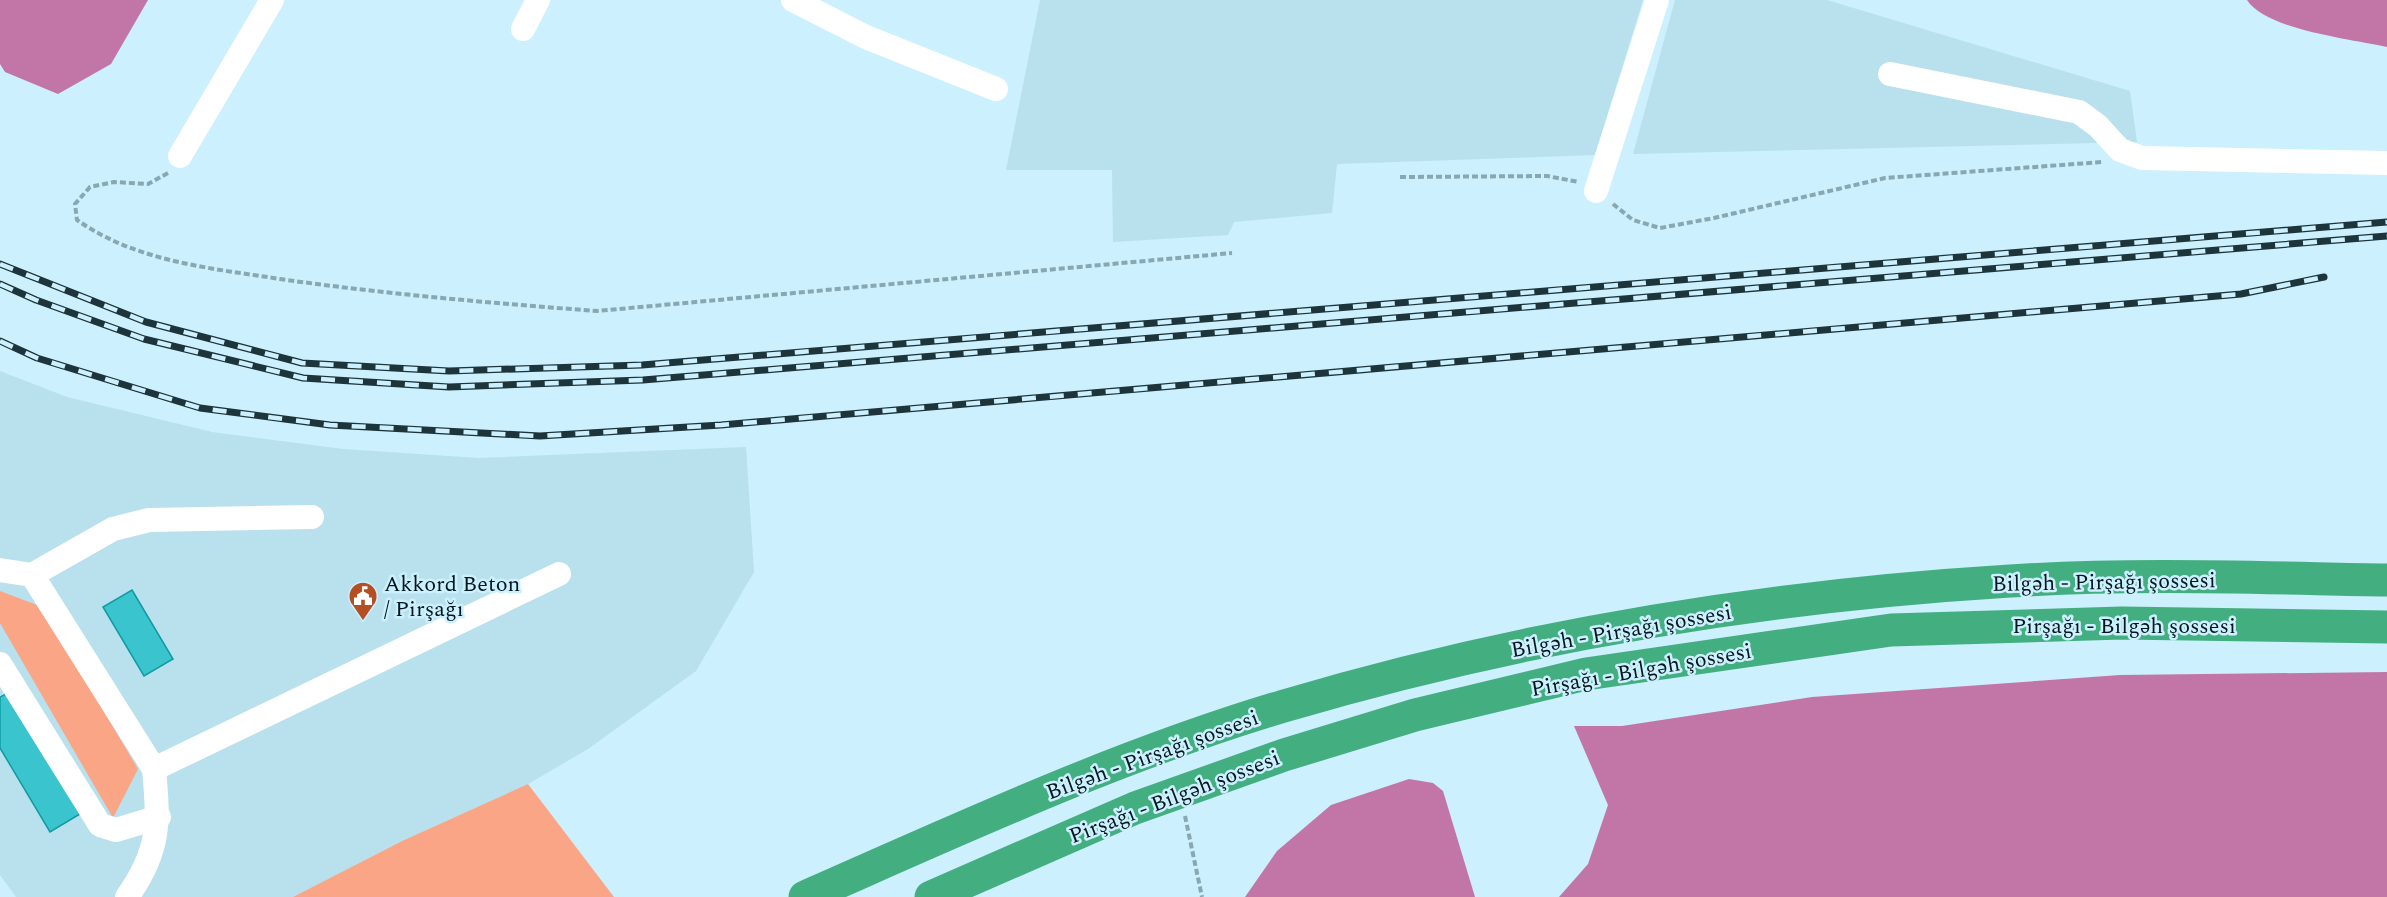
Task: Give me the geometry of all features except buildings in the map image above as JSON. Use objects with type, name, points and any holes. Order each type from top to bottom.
[{"type":"highway","name":"Bilgəh - Pirşağı şossesi","points":[[890,860],[1016,804],[1141,754],[1281,707],[1402,672],[1573,635],[1750,607],[1887,590],[2013,580],[2126,577],[2387,579]]},
{"type":"highway","name":"Pirşağı - Bilgəh şossesi","points":[[931,897],[1045,845],[1135,808],[1284,755],[1415,715],[1586,674],[1891,630],[2122,623],[2387,627]]},
{"type":"highway","points":[[805,897],[890,860]]},
{"type":"highway","points":[[828,897],[890,860]]},
{"type":"street","points":[[180,156],[272,0]]},
{"type":"street","points":[[523,29],[538,0]]},
{"type":"street","points":[[793,0],[866,37],[996,89]]},
{"type":"street","points":[[1596,191],[1657,0]]},
{"type":"street","points":[[1890,74],[2079,112],[2098,126],[2120,150],[2142,158],[2387,163]]},
{"type":"street","points":[[0,570],[32,575],[113,529],[150,520],[312,518]]},
{"type":"street","points":[[154,769],[559,574]]},
{"type":"street","points":[[32,575],[154,769],[159,817],[152,852],[142,876],[128,897]]},
{"type":"street","points":[[0,664],[100,825],[116,830],[159,817]]},
{"type":"path","points":[[180,156],[168,173],[148,184],[114,182],[90,187],[75,204],[77,220],[100,236],[173,263],[327,286],[597,311],[1232,253]]},
{"type":"path","points":[[1400,177],[1547,176],[1572,179],[1596,191],[1632,220],[1660,228],[1714,218],[1885,178],[2142,158]]},
{"type":"path","points":[[1180,792],[1202,897]]},
{"type":"shaded area","points":[[0,0],[148,0],[111,64],[58,94],[5,72],[0,64]]},
{"type":"shaded area","points":[[1040,0],[1643,0],[1595,155],[1337,164],[1332,213],[1234,222],[1228,235],[1113,242],[1112,170],[1006,170]]},
{"type":"shaded area","points":[[1675,0],[1827,0],[2130,91],[2137,142],[1633,154]]},
{"type":"shaded area","points":[[2247,0],[2387,0],[2387,47],[2332,37],[2290,26],[2257,10]]},
{"type":"shaded area","name":"Akkord Beton / Pirşağı","points":[[0,371],[67,397],[212,432],[343,449],[478,458],[746,447],[754,572],[696,671],[588,749],[528,784],[402,841],[293,897],[16,897],[0,875]]},
{"type":"shaded area","points":[[0,591],[42,607],[138,769],[113,818],[0,623]]},
{"type":"shaded area","points":[[2387,672],[2387,897],[1559,897],[1588,864],[1608,805],[1574,726],[1622,726],[1812,697],[2120,675]]},
{"type":"shaded area","points":[[1409,779],[1433,783],[1443,791],[1475,897],[1245,897],[1277,851],[1331,805]]},
{"type":"shaded area","points":[[528,784],[614,897],[293,897],[402,841]]},
{"type":"railway","points":[[0,264],[146,322],[302,363],[449,371],[642,365],[2387,222]]},
{"type":"railway","points":[[0,284],[36,300],[144,339],[303,378],[449,387],[643,380],[2387,236]]},
{"type":"railway","points":[[0,341],[37,358],[200,408],[330,425],[540,436],[721,425],[2241,294],[2324,277]]},
{"type":"place","name":"Akkord Beton / Pirşağı","points":[[363,622]]}]
